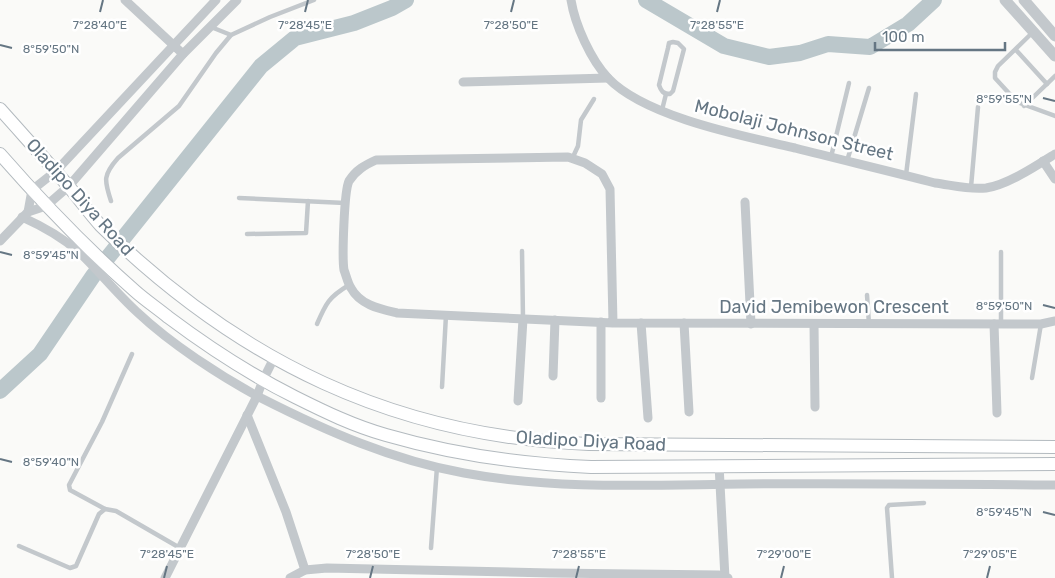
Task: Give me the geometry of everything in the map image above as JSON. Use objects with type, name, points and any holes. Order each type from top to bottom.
[{"type":"main road","name":"Oladipo Diya Road","points":[[0,108],[56,171],[99,224],[153,274],[209,317],[274,358],[340,391],[392,411],[446,426],[546,443],[1055,447]]},
{"type":"main road","name":"Oladipo Diya Road","points":[[2,159],[32,190],[80,247],[132,297],[263,380],[332,415],[385,435],[440,449],[491,459],[543,465],[590,467],[1055,464]]},
{"type":"street","points":[[125,0],[183,54]]},
{"type":"street","points":[[25,214],[32,190],[56,171],[216,0]]},
{"type":"street","points":[[0,241],[25,214],[46,206],[68,186],[183,54],[237,0]]},
{"type":"street","points":[[1005,0],[1055,55]]},
{"type":"street","points":[[1024,0],[1055,36]]},
{"type":"street","name":"Mobolaji Johnson Street","points":[[571,3],[579,29],[608,78],[639,100],[662,111],[733,133],[906,176],[935,183],[971,187],[985,188],[1000,184],[1055,154]]},
{"type":"street","points":[[463,82],[608,78]]},
{"type":"street","points":[[349,285],[344,269],[345,203],[348,183],[359,168],[376,160],[568,157],[586,163],[602,174],[610,189],[614,323]]},
{"type":"street","points":[[1043,161],[1055,179]]},
{"type":"street","points":[[745,202],[751,324]]},
{"type":"street","points":[[25,214],[38,224],[80,247]]},
{"type":"street","name":"David Jemibewon Crescent","points":[[349,285],[360,299],[372,307],[397,313],[614,323],[1041,324],[1055,321]]},
{"type":"street","points":[[132,297],[136,311],[186,353],[257,396],[354,442],[398,457],[463,473],[537,482],[590,484],[853,483],[1055,485]]},
{"type":"street","points":[[518,401],[523,319]]},
{"type":"street","points":[[553,376],[555,320]]},
{"type":"street","points":[[601,322],[601,398]]},
{"type":"street","points":[[641,323],[648,418]]},
{"type":"street","points":[[684,323],[689,412]]},
{"type":"street","points":[[814,324],[815,407]]},
{"type":"street","points":[[997,413],[998,324]]},
{"type":"street","points":[[165,578],[257,396],[274,358]]},
{"type":"street","points":[[247,415],[286,512],[306,570]]},
{"type":"street","points":[[290,578],[306,570],[327,568],[550,576],[726,577],[719,465]]},
{"type":"lane","points":[[111,201],[105,183],[106,172],[111,165],[179,106],[216,52],[231,35],[314,0]]},
{"type":"lane","points":[[211,27],[231,35]]},
{"type":"lane","points":[[1033,32],[998,66],[995,78],[1017,102],[1055,116]]},
{"type":"lane","points":[[673,42],[678,43],[684,49],[673,91],[670,94],[666,94],[661,91],[659,85],[668,48],[670,43],[673,42]]},
{"type":"lane","points":[[1016,50],[1047,84]]},
{"type":"lane","points":[[1024,106],[1055,76]]},
{"type":"lane","points":[[831,157],[849,83]]},
{"type":"lane","points":[[847,161],[869,88]]},
{"type":"lane","points":[[662,111],[666,94]]},
{"type":"lane","points":[[906,176],[916,94]]},
{"type":"lane","points":[[572,159],[578,146],[581,120],[594,99]]},
{"type":"lane","points":[[971,187],[978,106]]},
{"type":"lane","points":[[239,198],[345,203]]},
{"type":"lane","points":[[247,234],[306,232],[308,201]]},
{"type":"lane","points":[[522,250],[523,319]]},
{"type":"lane","points":[[998,324],[1001,252]]},
{"type":"lane","points":[[317,324],[329,299],[349,285]]},
{"type":"lane","points":[[867,296],[869,324]]},
{"type":"lane","points":[[442,387],[446,315]]},
{"type":"lane","points":[[1032,378],[1041,324]]},
{"type":"lane","points":[[132,354],[102,422],[69,485],[70,490],[106,509],[116,511],[180,548]]},
{"type":"lane","points":[[431,548],[437,467]]},
{"type":"lane","points":[[892,578],[887,508],[889,505],[924,503]]},
{"type":"lane","points":[[19,546],[70,568],[76,566],[99,514],[106,509]]},
{"type":"waterway","points":[[0,391],[40,354],[93,276],[261,66],[295,38],[354,23],[392,8],[406,0]]},
{"type":"waterway","points":[[646,0],[724,46],[769,57],[800,53],[828,44],[870,47],[908,24],[934,0]]}]
